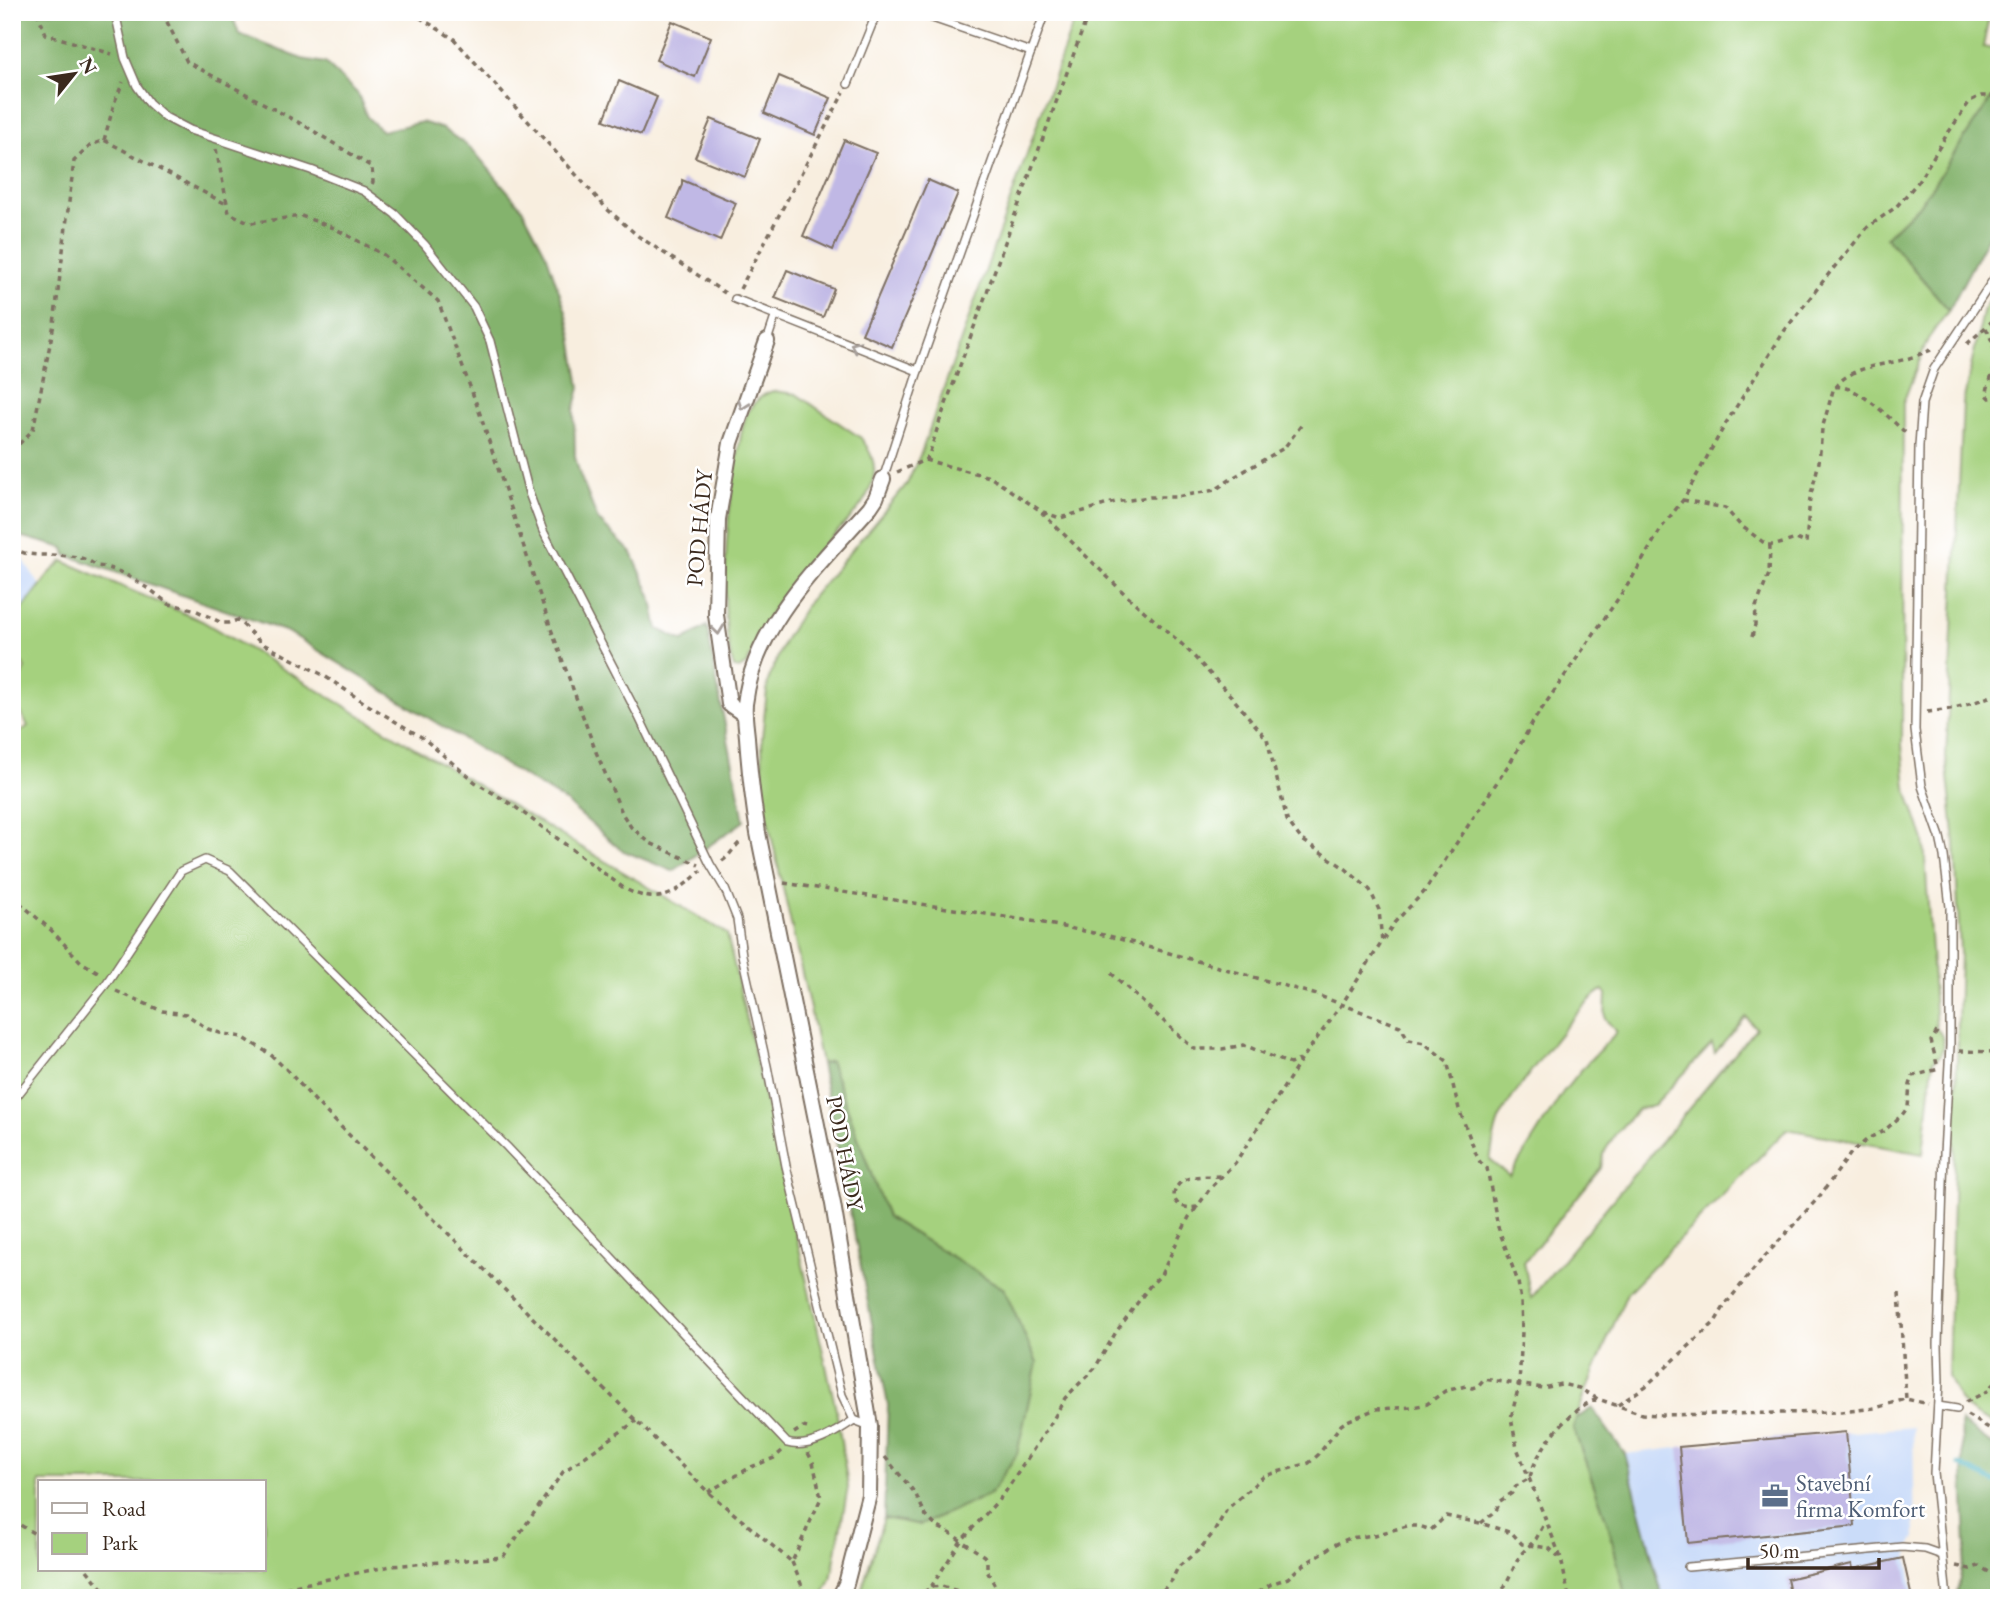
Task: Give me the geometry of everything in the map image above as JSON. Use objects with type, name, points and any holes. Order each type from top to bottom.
[{"type":"street","name":"POD HÁDY","points":[[745,715],[729,704],[716,615],[718,519],[731,443],[767,341]]},
{"type":"street","name":"POD HÁDY","points":[[839,1598],[846,1584],[869,1495],[870,1426],[833,1204],[758,833],[745,708],[750,679],[770,631],[802,584],[870,507],[883,479]]},
{"type":"lane","points":[[115,12],[125,58],[137,86],[149,103],[165,117],[190,130],[311,170],[364,191],[396,214],[425,244],[474,307],[490,341],[529,492],[543,531],[640,719],[710,864],[725,889],[737,919],[742,955],[786,1166],[842,1395],[853,1420],[870,1426]]},
{"type":"lane","points":[[848,84],[877,12]]},
{"type":"lane","points":[[915,12],[1031,52]]},
{"type":"lane","points":[[883,479],[918,371],[1045,12]]},
{"type":"lane","points":[[1947,1598],[1934,1473],[1950,1046],[1950,907],[1942,847],[1922,786],[1917,753],[1915,713],[1919,446],[1922,403],[1934,369],[1999,271]]},
{"type":"lane","points":[[735,299],[918,371]]},
{"type":"lane","points":[[767,341],[776,314]]},
{"type":"lane","points":[[12,1102],[106,984],[181,871],[205,860],[230,871],[508,1147],[787,1443],[803,1445],[853,1420]]},
{"type":"lane","points":[[1938,1406],[1959,1407]]},
{"type":"lane","points":[[1688,1567],[1902,1546],[1925,1549],[1943,1559]]},
{"type":"path","points":[[37,12],[46,34],[125,58]]},
{"type":"path","points":[[166,12],[166,20],[187,62],[307,127],[372,167],[373,182],[364,191]]},
{"type":"path","points":[[411,12],[454,39],[607,209],[638,236],[735,299],[848,84]]},
{"type":"path","points":[[883,479],[925,460],[929,455],[1089,12]]},
{"type":"path","points":[[104,140],[114,101],[129,67]]},
{"type":"path","points":[[916,1598],[931,1587],[961,1541],[1003,1494],[1065,1398],[1096,1367],[1116,1332],[1161,1275],[1189,1217],[1211,1187],[1234,1163],[1394,923],[1424,892],[1513,758],[1532,723],[1631,580],[1661,527],[1683,500],[1726,422],[1785,330],[1868,228],[1896,207],[1918,182],[1970,101],[1981,96],[1999,96]]},
{"type":"path","points":[[12,548],[24,554],[82,559],[96,566],[106,566],[145,586],[169,604],[193,609],[222,623],[238,620],[261,643],[323,675],[423,738],[475,782],[514,806],[625,889],[638,895],[662,897],[678,890],[705,868],[650,843],[631,827],[623,815],[596,752],[551,629],[478,408],[438,301],[384,255],[334,229],[300,216],[251,223],[229,213],[214,138]]},
{"type":"path","points":[[12,451],[33,430],[36,417],[54,324],[74,161],[91,145],[104,140],[228,205]]},
{"type":"path","points":[[1986,328],[1995,347],[1994,367],[1987,384],[1987,395],[1990,398],[1999,396]]},
{"type":"path","points":[[1683,500],[1725,508],[1740,525],[1767,545],[1796,539],[1806,543],[1810,498],[1819,462],[1822,429],[1834,387],[1854,372],[1900,361],[1952,342]]},
{"type":"path","points":[[1834,387],[1843,386],[1883,411],[1919,446]]},
{"type":"path","points":[[925,460],[990,477],[1038,509],[1060,518],[1115,502],[1214,491],[1284,449],[1303,423]]},
{"type":"path","points":[[1038,509],[1127,596],[1185,647],[1267,739],[1287,820],[1301,839],[1346,869],[1370,890],[1379,910],[1382,942]]},
{"type":"path","points":[[1752,637],[1756,607],[1769,574],[1770,545]]},
{"type":"path","points":[[1915,713],[1946,711],[1999,693]]},
{"type":"path","points":[[710,864],[727,858],[738,843],[758,833]]},
{"type":"path","points":[[769,888],[785,883],[1097,934],[1342,1004],[1400,1026],[1409,1040],[1424,1043],[1447,1061],[1459,1109],[1476,1154],[1487,1168],[1499,1227],[1518,1282],[1522,1332],[1519,1384],[1511,1418],[1517,1448],[1561,1558],[1569,1598]]},
{"type":"path","points":[[12,896],[51,930],[81,962],[98,971],[110,988],[162,1011],[186,1014],[208,1029],[242,1037],[270,1054],[708,1492],[792,1562],[804,1591],[814,1598]]},
{"type":"path","points":[[1111,973],[1194,1049],[1222,1049],[1244,1045],[1290,1064],[1302,1059]]},
{"type":"path","points":[[1958,1051],[1999,1052]]},
{"type":"path","points":[[1618,1405],[1646,1386],[1715,1322],[1757,1265],[1819,1197],[1851,1153],[1902,1115],[1908,1107],[1913,1076],[1940,1069]]},
{"type":"path","points":[[1197,1207],[1180,1207],[1175,1195],[1178,1184],[1188,1178],[1221,1176]]},
{"type":"path","points":[[1899,1293],[1906,1399]]},
{"type":"path","points":[[1156,1598],[1172,1580],[1178,1567],[1200,1549],[1214,1532],[1227,1509],[1264,1476],[1309,1462],[1318,1455],[1341,1424],[1376,1409],[1427,1404],[1445,1391],[1466,1386],[1472,1388],[1484,1380],[1543,1388],[1561,1384],[1579,1388],[1598,1399],[1642,1414],[1658,1415],[1841,1412],[1875,1408],[1906,1399],[1938,1406]]},
{"type":"path","points":[[1959,1407],[1999,1382]]},
{"type":"path","points":[[1480,1523],[1496,1511],[1500,1501],[1530,1478],[1537,1458],[1562,1423],[1590,1401],[1598,1399]]},
{"type":"path","points":[[270,1598],[280,1589],[391,1566],[503,1557],[563,1472],[636,1421]]},
{"type":"path","points":[[708,1492],[751,1467],[774,1458],[787,1443]]},
{"type":"path","points":[[792,1562],[821,1498],[813,1462],[803,1445]]},
{"type":"path","points":[[871,1451],[887,1458],[915,1493],[931,1521],[979,1551],[987,1560],[988,1571],[1002,1598]]},
{"type":"path","points":[[1251,1598],[1263,1589],[1288,1578],[1299,1567],[1336,1544],[1350,1538],[1375,1535],[1407,1526],[1431,1530],[1447,1516],[1512,1534],[1522,1544],[1549,1548],[1561,1558]]},
{"type":"path","points":[[12,1520],[38,1536]]},
{"type":"path","points":[[1499,1598],[1520,1555],[1547,1524]]},
{"type":"path","points":[[1943,1559],[1970,1569],[1979,1566],[1999,1578]]},
{"type":"path","points":[[89,1572],[110,1598]]},
{"type":"path","points":[[931,1587],[942,1586],[980,1598]]},
{"type":"path","points":[[802,1598],[804,1591]]},
{"type":"shaded area","points":[[12,554],[22,557],[41,587],[12,623]]},
{"type":"shaded area","name":"Stavební firma Komfort","points":[[1913,1427],[1915,1537],[1909,1548],[1908,1558],[1914,1598],[1663,1598],[1625,1454]]},
{"type":"green space","points":[[12,12],[231,12],[239,34],[302,59],[325,63],[358,94],[367,117],[382,131],[422,122],[443,129],[472,149],[522,208],[547,256],[572,336],[580,388],[574,410],[575,457],[598,520],[632,553],[651,596],[658,629],[683,641],[707,626],[744,821],[673,871],[621,850],[566,802],[288,632],[66,555],[64,548],[12,534]]},
{"type":"green space","points":[[1077,12],[1990,12],[1983,47],[1999,50],[1999,99],[1990,100],[1921,203],[1886,237],[1949,310],[1928,339],[1903,403],[1902,745],[1906,787],[1924,841],[1936,1028],[1944,1046],[1933,1061],[1923,1154],[1787,1129],[1627,1293],[1573,1427],[1609,1527],[1626,1598],[859,1598],[884,1518],[921,1525],[1004,1289],[887,1217],[830,1061],[821,1064],[763,799],[762,738],[768,681],[785,639],[808,602],[907,484],[921,453]],"holes":[[[1603,990],[1606,994],[1605,1019],[1617,1032],[1563,1092],[1510,1176],[1490,1160],[1500,1118],[1564,1029],[1593,997]],[[1746,1017],[1756,1028],[1531,1298],[1524,1262],[1601,1168],[1603,1154],[1616,1133],[1638,1109],[1654,1105],[1712,1044],[1715,1053]]]},
{"type":"green space","points":[[1999,99],[1999,197],[1993,227],[1949,310],[1886,237],[1921,203],[1990,100]]},
{"type":"green space","points":[[1999,285],[1999,1426],[1972,1413],[1958,1396],[1948,1377],[1960,952],[1955,843],[1946,757],[1963,403],[1984,308]]},
{"type":"green space","points":[[773,391],[796,394],[861,438],[872,459],[874,477],[863,503],[813,557],[780,599],[763,627],[747,664],[739,669],[734,668],[731,659],[725,593],[734,475],[746,416],[757,400]]},
{"type":"green space","points":[[63,561],[202,621],[727,934],[836,1409],[848,1487],[831,1580],[822,1598],[12,1598],[12,738],[28,726],[16,697],[25,668],[12,649],[12,623],[51,572]]},
{"type":"green space","points":[[830,1061],[887,1217],[1004,1289],[1037,1363],[1017,1454],[990,1494],[921,1525],[884,1518],[888,1405],[821,1064]]},
{"type":"green space","points":[[1592,1408],[1625,1454],[1663,1598],[1626,1598],[1609,1527],[1573,1427],[1577,1418]]},
{"type":"green space","points":[[1961,1422],[1999,1450],[1999,1598],[1958,1598],[1966,1547]]},
{"type":"building","points":[[672,21],[711,37],[695,77],[656,60]]},
{"type":"building","points":[[779,76],[831,98],[815,135],[764,113]]},
{"type":"building","points":[[619,81],[657,97],[641,135],[604,120]]},
{"type":"building","points":[[711,119],[760,139],[745,177],[695,157]]},
{"type":"building","points":[[844,140],[876,153],[833,250],[803,236]]},
{"type":"building","points":[[682,180],[736,203],[720,241],[668,218]]},
{"type":"building","points":[[928,180],[958,193],[892,347],[862,334]]},
{"type":"building","points":[[787,270],[834,289],[823,317],[775,298]]},
{"type":"building","points":[[1846,1432],[1855,1526],[1688,1543],[1679,1447]]},
{"type":"building","points":[[1903,1558],[1912,1598],[1791,1598],[1787,1579],[1852,1564],[1853,1569]]},
{"type":"waterway","points":[[1959,1465],[1995,1482],[1999,1481]]},
{"type":"place","name":"Stavební firma Komfort","points":[[1775,1496]]}]
